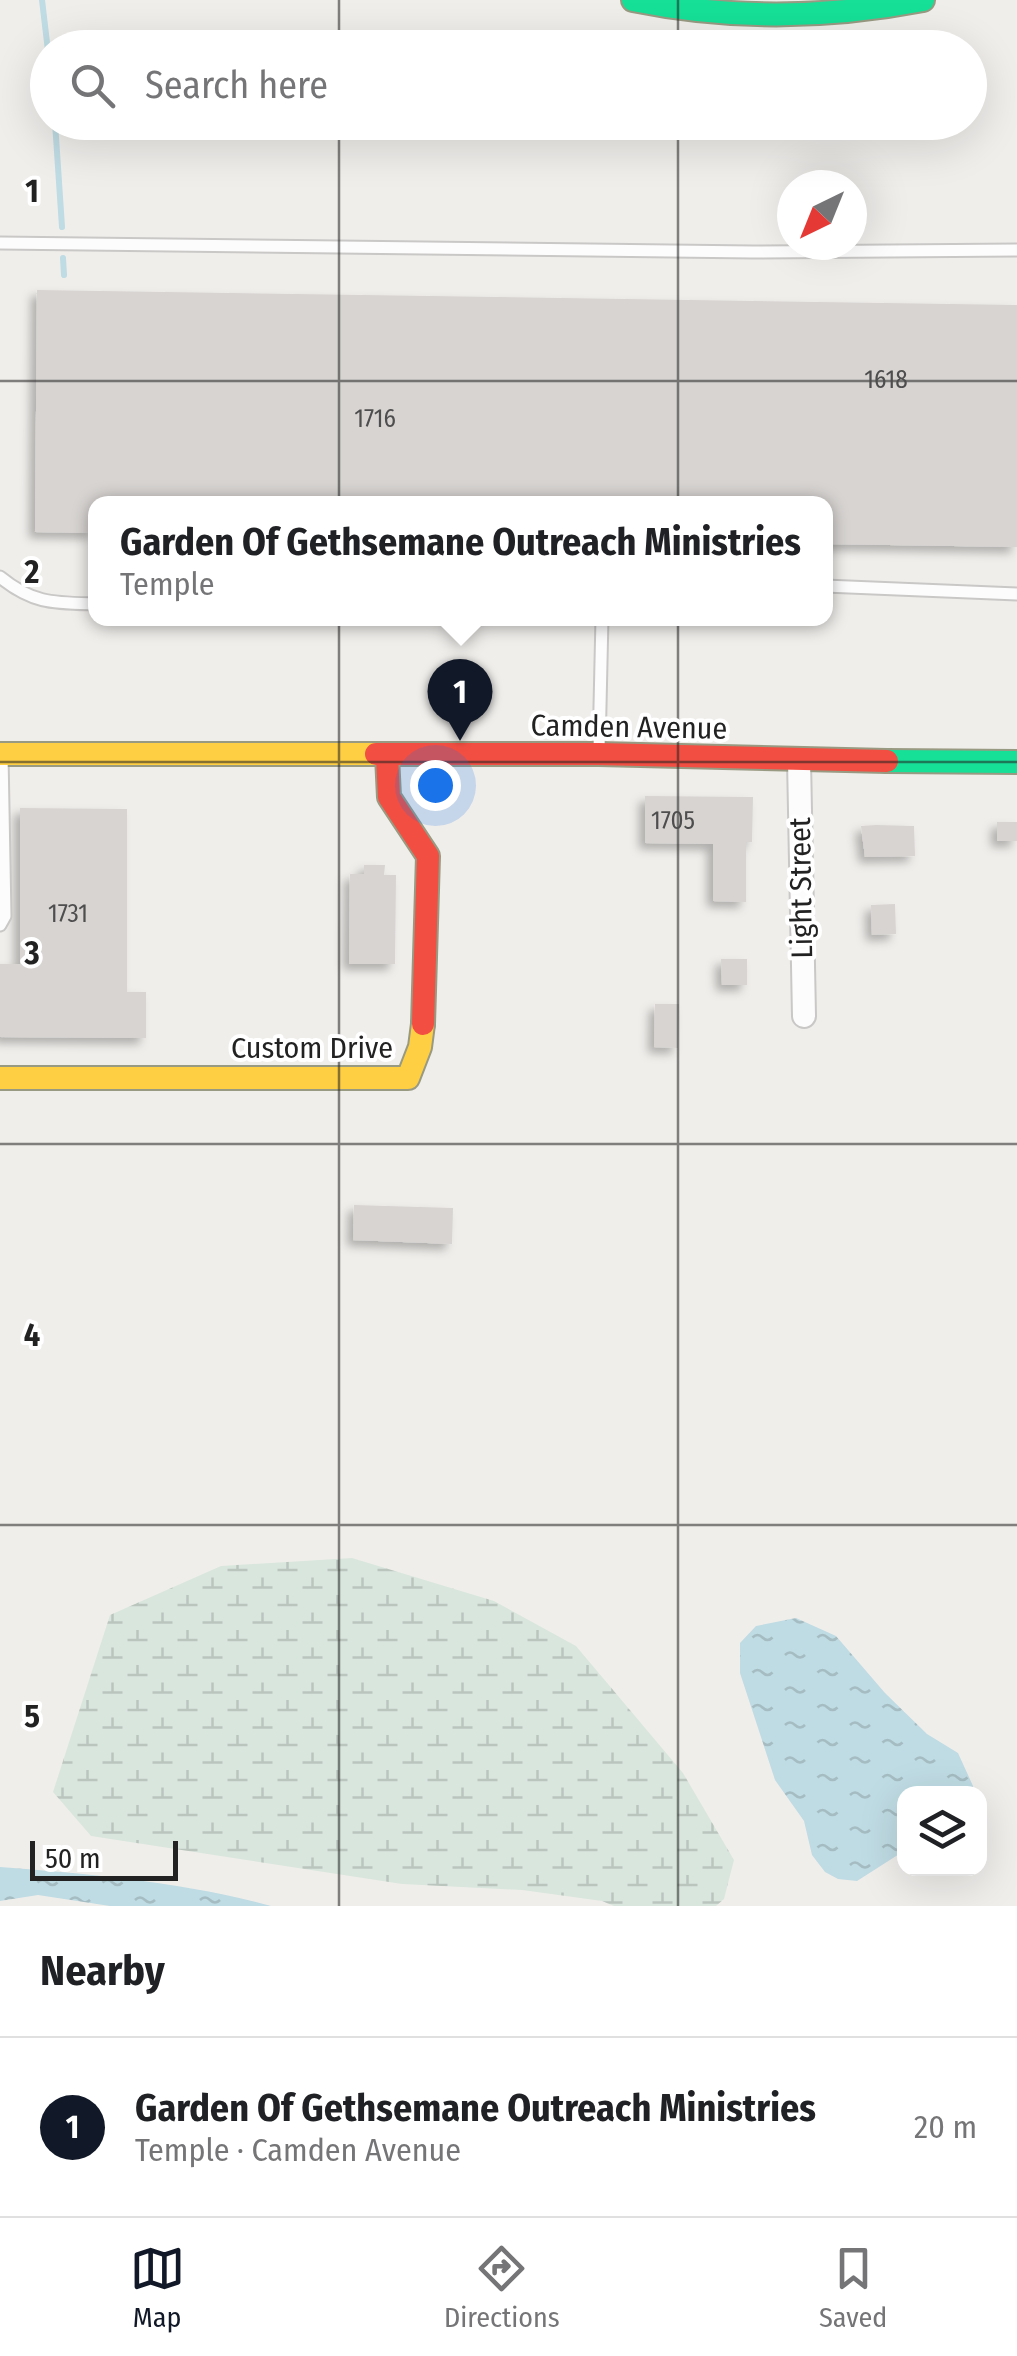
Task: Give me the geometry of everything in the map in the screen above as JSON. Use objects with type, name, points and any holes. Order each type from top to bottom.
[{"type":"main road","points":[[633,0],[689,11],[759,17],[830,15],[923,0]]},
{"type":"main road","name":"Camden Avenue","points":[[1,754],[599,754],[1017,762]]},
{"type":"main road","name":"Custom Drive","points":[[0,1078],[408,1078],[420,1047],[423,1024],[428,856],[389,797],[387,756]]},
{"type":"street","name":"Light Street","points":[[799,760],[804,1016]]},
{"type":"lane","points":[[0,243],[754,252],[1017,250]]},
{"type":"lane","points":[[0,577],[20,593],[48,603],[88,604]]},
{"type":"lane","points":[[833,586],[1017,594]]},
{"type":"lane","points":[[599,754],[602,626]]},
{"type":"lane","points":[[0,925],[4,916],[1,754]]},
{"type":"green space","points":[[352,1558],[494,1601],[576,1646],[683,1773],[734,1860],[724,1899],[716,1906],[614,1906],[522,1890],[402,1884],[91,1836],[53,1792],[110,1615],[221,1566]]},
{"type":"water","points":[[796,1618],[836,1636],[927,1734],[958,1753],[973,1786],[897,1786],[897,1855],[857,1881],[838,1879],[825,1872],[812,1855],[804,1821],[775,1780],[740,1673],[740,1643],[756,1626]]},
{"type":"water","points":[[0,1867],[171,1885],[271,1906],[110,1906],[38,1895],[0,1901]]},
{"type":"building","points":[[37,290],[1017,305],[1017,547],[833,544],[833,496],[88,496],[88,533],[35,532]]},
{"type":"building","points":[[645,796],[753,797],[752,842],[746,842],[746,902],[713,901],[713,844],[645,843]]},
{"type":"building","points":[[20,808],[127,809],[127,992],[146,992],[146,1038],[0,1037],[0,964],[20,964]]},
{"type":"building","points":[[997,822],[1017,822],[1017,841],[997,841]]},
{"type":"building","points":[[861,826],[914,826],[915,856],[865,857]]},
{"type":"building","points":[[364,865],[385,865],[384,875],[396,875],[395,964],[349,964],[350,874],[364,874]]},
{"type":"building","points":[[895,904],[896,934],[872,935],[871,905]]},
{"type":"building","points":[[721,959],[747,959],[747,985],[722,985]]},
{"type":"building","points":[[655,1004],[679,1004],[678,1048],[654,1047]]},
{"type":"building","points":[[354,1205],[453,1208],[452,1244],[353,1240]]},
{"type":"waterway","points":[[42,0],[46,30]]},
{"type":"waterway","points":[[56,140],[62,227]]},
{"type":"waterway","points":[[63,258],[64,275]]},
{"type":"traffic: fast","points":[[633,0],[706,11],[778,15],[850,11],[923,0]]},
{"type":"traffic: fast","points":[[887,761],[1017,762]]},
{"type":"traffic: slow","points":[[0,754],[376,754]]},
{"type":"traffic: slow","points":[[0,1078],[408,1078],[420,1047],[423,1024]]},
{"type":"traffic: jam","points":[[376,754],[599,754],[887,761]]},
{"type":"traffic: jam","points":[[387,756],[389,797],[428,856],[423,1024]]},
{"type":"place","name":"Garden Of Gethsemane Outreach Ministries","points":[[460,741]]}]
